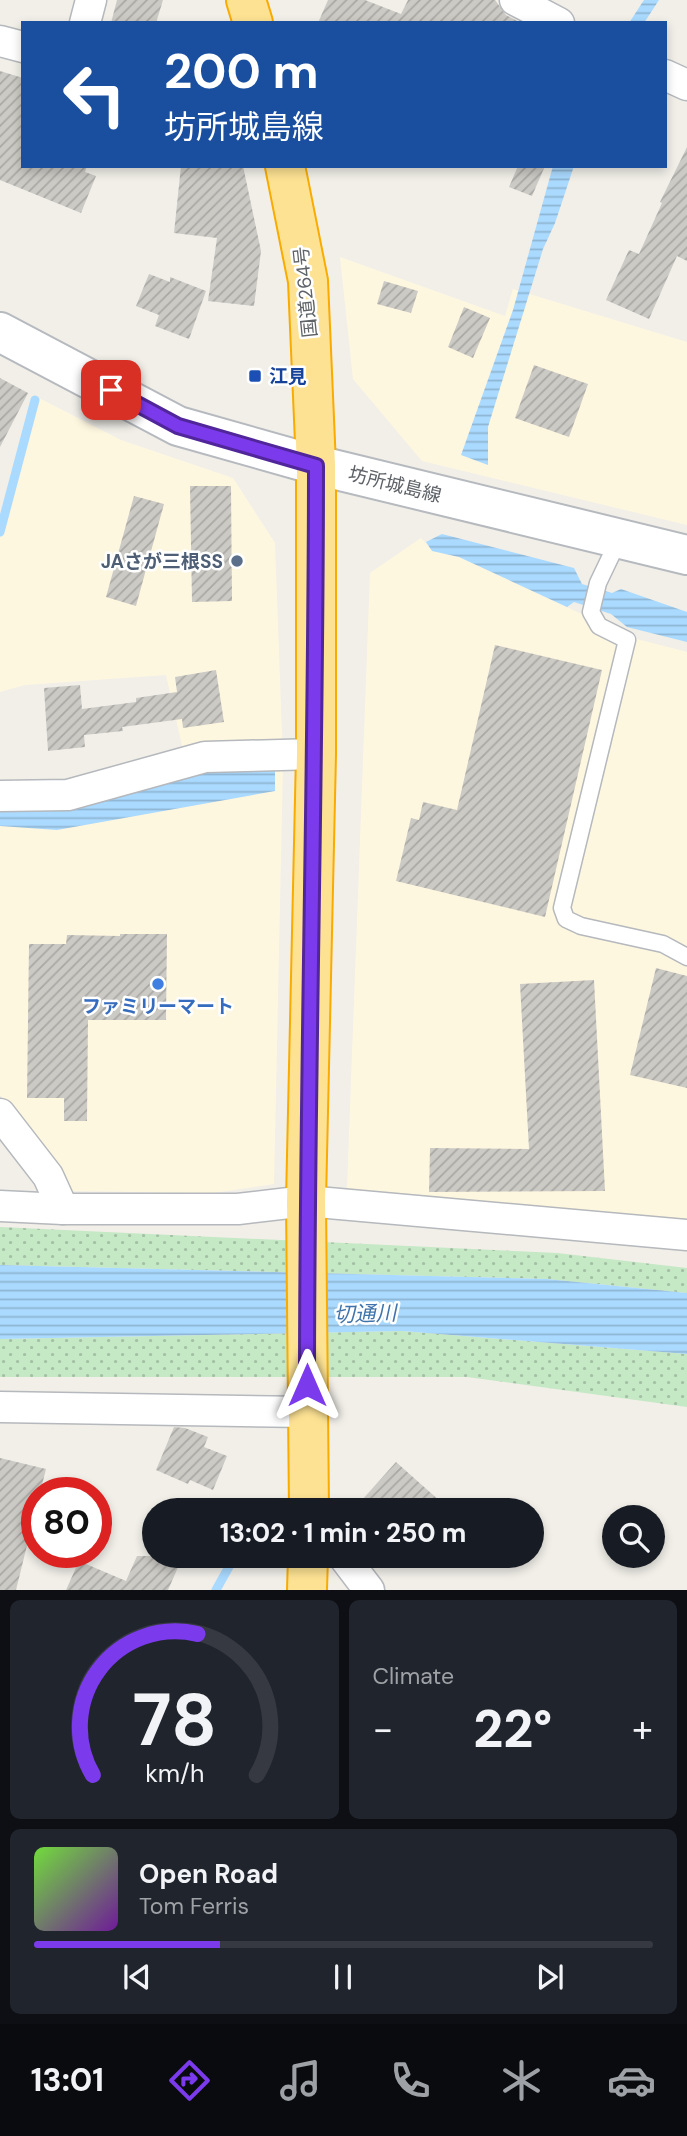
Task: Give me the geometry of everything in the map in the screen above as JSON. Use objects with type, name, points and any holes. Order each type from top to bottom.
[{"type":"highway","points":[[246,0],[252,21]]},
{"type":"highway","name":"国道264号","points":[[285,168],[308,281],[316,466],[316,754],[306,1210],[309,1498]]},
{"type":"highway","points":[[307,1590],[308,1568]]},
{"type":"main road","name":"坊所城島線","points":[[0,332],[178,426],[316,466],[687,555]]},
{"type":"street","points":[[86,21],[91,0]]},
{"type":"street","points":[[515,0],[555,21]]},
{"type":"street","points":[[0,41],[21,46]]},
{"type":"street","points":[[667,76],[687,85]]},
{"type":"street","points":[[0,796],[68,795],[205,757],[316,754]]},
{"type":"street","points":[[0,1114],[48,1176],[63,1209]]},
{"type":"street","points":[[0,1206],[63,1209],[306,1210],[687,1235]]},
{"type":"street","points":[[0,1406],[307,1412]]},
{"type":"street","points":[[352,1568],[369,1590]]},
{"type":"lane","points":[[619,539],[598,583],[592,612],[599,626],[627,640],[562,908],[566,919],[581,926],[663,944],[687,957]]},
{"type":"shaded area","points":[[340,257],[505,316],[513,289],[687,342],[687,525],[422,461],[353,379]]},
{"type":"shaded area","points":[[37,397],[121,440],[233,478],[275,543],[283,763],[274,1184],[213,1193],[71,1191],[0,1095],[0,806],[188,772],[166,675],[25,685],[0,692],[0,538]]},
{"type":"shaded area","points":[[421,538],[433,551],[459,557],[633,638],[687,652],[687,1219],[407,1198],[347,1188],[370,573]]},
{"type":"green space","points":[[0,1227],[557,1253],[687,1268],[687,1293],[547,1279],[0,1265]]},
{"type":"green space","points":[[402,1331],[687,1354],[687,1407],[467,1377],[0,1377],[0,1339]]},
{"type":"water","points":[[644,0],[659,0],[645,21],[630,21]]},
{"type":"water","points":[[552,168],[573,168],[555,223],[543,249],[488,427],[488,465],[461,455],[513,310]]},
{"type":"water","points":[[442,534],[574,568],[582,584],[612,593],[621,589],[687,612],[687,642],[627,627],[611,614],[574,602],[567,607],[459,557],[432,551],[426,542]]},
{"type":"water","points":[[275,771],[275,791],[57,830],[0,826],[0,806],[188,772]]},
{"type":"water","name":"切通川","points":[[0,1265],[547,1279],[687,1293],[687,1354],[402,1331],[0,1339]]},
{"type":"building","points":[[117,0],[163,0],[157,21],[112,21]]},
{"type":"building","points":[[328,0],[365,0],[401,14],[408,0],[495,0],[506,15],[517,21],[319,21]]},
{"type":"building","points":[[0,71],[21,77],[21,168],[86,168],[85,172],[96,176],[81,213],[0,180]]},
{"type":"building","points":[[687,147],[687,261],[677,256],[649,319],[606,300],[629,250],[639,254],[662,203],[660,202]]},
{"type":"building","points":[[181,168],[243,168],[261,251],[254,306],[208,301],[217,238],[174,233]]},
{"type":"building","points":[[517,168],[544,168],[532,196],[509,187]]},
{"type":"building","points":[[149,274],[170,282],[170,277],[206,291],[189,339],[155,326],[159,315],[136,306]]},
{"type":"building","points":[[384,281],[418,291],[411,313],[377,304]]},
{"type":"building","points":[[464,307],[490,318],[473,358],[448,347]]},
{"type":"building","points":[[534,365],[588,384],[569,437],[515,418]]},
{"type":"building","points":[[0,378],[28,393],[0,447]]},
{"type":"building","points":[[190,486],[231,486],[232,601],[192,602]]},
{"type":"building","points":[[134,496],[164,504],[136,606],[106,597]]},
{"type":"building","points":[[495,645],[602,670],[545,917],[396,881],[411,818],[419,820],[423,802],[457,810]]},
{"type":"building","points":[[216,670],[224,722],[183,728],[182,719],[122,727],[123,731],[84,735],[85,747],[48,751],[44,688],[80,685],[82,709],[136,702],[136,698],[177,692],[175,677]]},
{"type":"building","points":[[167,934],[166,1020],[88,1020],[87,1121],[64,1121],[64,1098],[27,1098],[29,944],[66,944],[67,935]]},
{"type":"building","points":[[656,968],[687,976],[687,1088],[630,1075]]},
{"type":"building","points":[[594,980],[605,1191],[429,1192],[430,1148],[529,1149],[520,984]]},
{"type":"building","points":[[174,1427],[185,1428],[208,1437],[204,1447],[227,1456],[213,1490],[190,1480],[188,1484],[156,1470]]},
{"type":"building","points":[[0,1458],[46,1469],[44,1477],[21,1477],[21,1568],[16,1590],[0,1590]]},
{"type":"building","points":[[396,1462],[436,1498],[364,1498]]},
{"type":"building","points":[[137,1556],[142,1556],[142,1568],[178,1568],[168,1590],[66,1590],[76,1568],[95,1568],[126,1581]]},
{"type":"waterway","points":[[0,532],[35,400]]},
{"type":"waterway","points":[[216,1590],[228,1568]]},
{"type":"place","name":"江見","points":[[255,376]]},
{"type":"place","name":"JAさが三根SS","points":[[237,561]]},
{"type":"place","name":"ファミリーマート","points":[[158,984]]},
{"type":"route","points":[[111,390],[178,426],[316,466],[316,754],[306,1201],[307,1385]]}]
